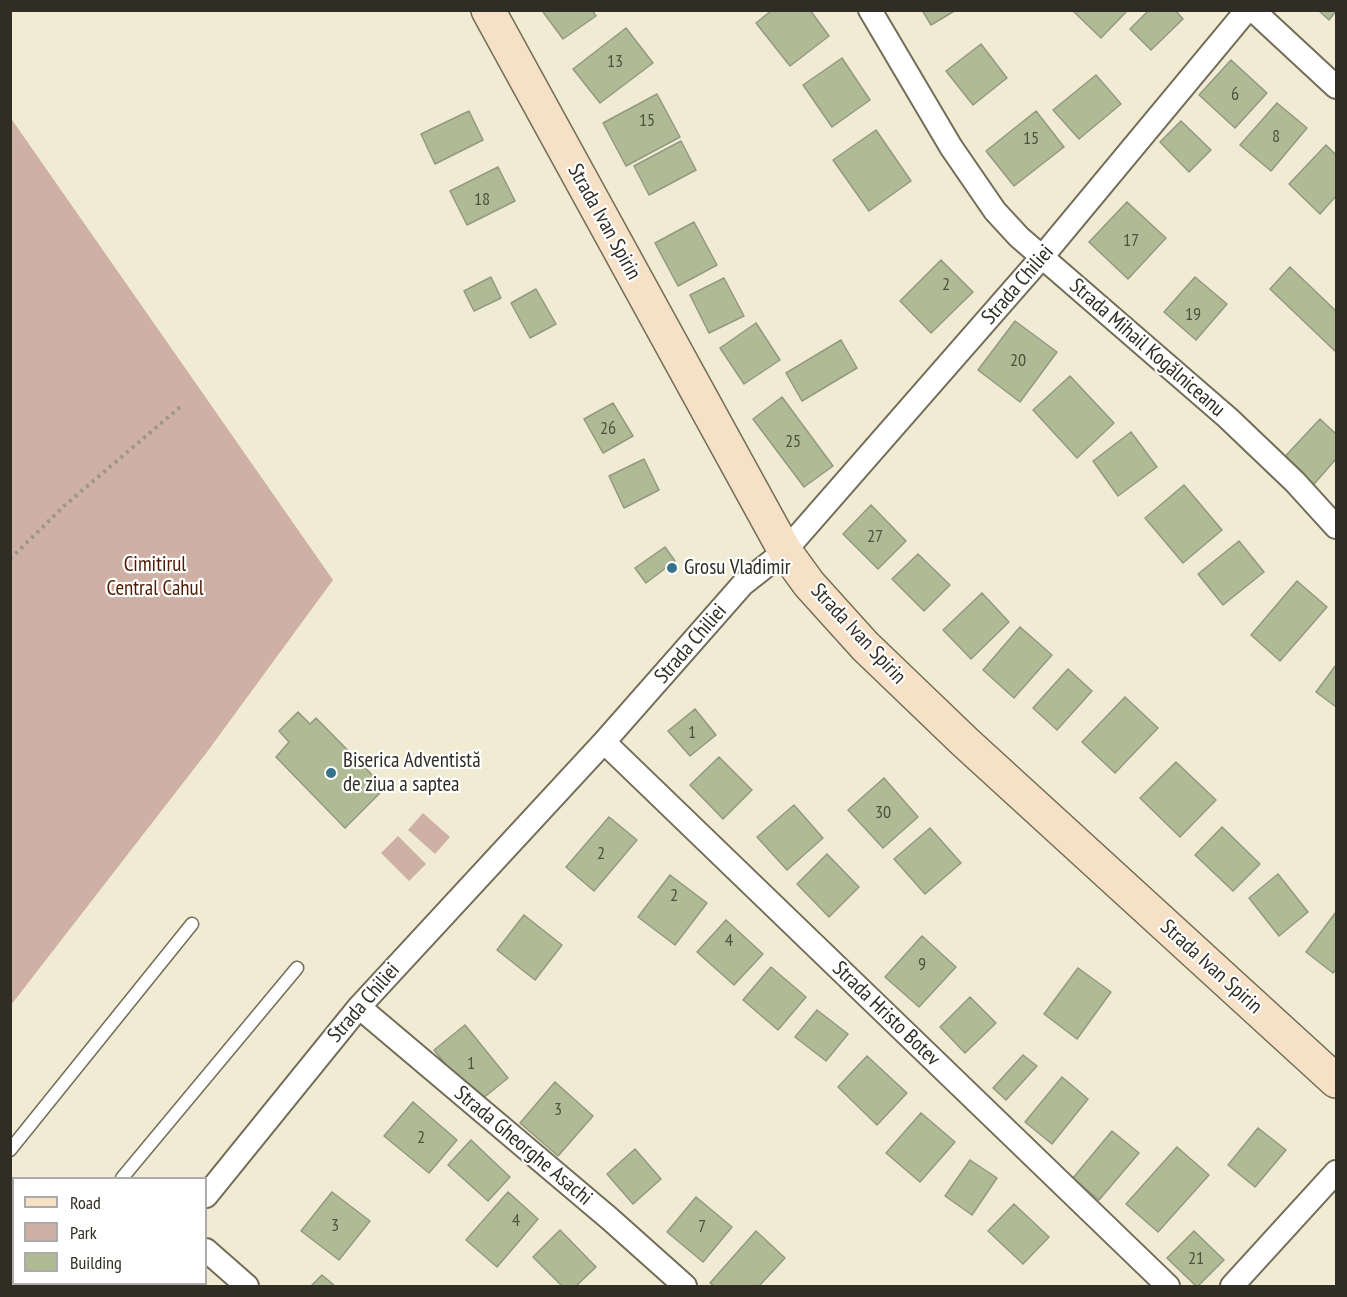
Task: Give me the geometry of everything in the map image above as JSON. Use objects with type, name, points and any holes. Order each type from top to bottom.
[{"type":"street","name":"Strada Ivan Spirin","points":[[488,10],[785,551],[809,584],[865,646],[948,726],[1336,1081]]},
{"type":"street","name":"Strada Mihail Kogălniceanu","points":[[870,10],[951,147],[1001,218],[1019,237],[1228,418],[1295,482],[1336,527]]},
{"type":"street","name":"Strada Chiliei","points":[[207,1195],[359,1006],[604,742],[743,584],[785,551],[1042,257],[1247,10]]},
{"type":"street","points":[[1253,10],[1336,87]]},
{"type":"street","name":"Strada Hristo Botev","points":[[604,742],[1168,1287]]},
{"type":"street","name":"Strada Gheorghe Asachi","points":[[359,1006],[609,1219],[685,1287]]},
{"type":"street","points":[[1232,1287],[1336,1172]]},
{"type":"street","points":[[207,1251],[246,1287]]},
{"type":"lane","points":[[10,1150],[192,924]]},
{"type":"lane","points":[[124,1177],[297,968]]},
{"type":"path","points":[[10,559],[64,506],[180,407]]},
{"type":"green space","name":"Cimitirul Central Cahul","points":[[10,117],[333,580],[207,752],[11,1005]]},
{"type":"green space","points":[[423,813],[450,837],[435,854],[408,830]]},
{"type":"green space","points":[[398,836],[426,864],[409,881],[381,853]]},
{"type":"building","points":[[546,10],[592,10],[596,16],[563,39],[543,12]]},
{"type":"building","points":[[772,10],[810,10],[829,36],[790,66],[756,23]]},
{"type":"building","points":[[922,10],[956,10],[931,25]]},
{"type":"building","points":[[1072,10],[1128,10],[1101,38]]},
{"type":"building","points":[[1149,10],[1175,10],[1183,19],[1151,50],[1130,29]]},
{"type":"building","points":[[1318,10],[1336,10],[1336,11],[1329,20]]},
{"type":"building","points":[[626,28],[653,63],[600,103],[573,69]]},
{"type":"building","points":[[981,44],[1007,78],[973,105],[946,71]]},
{"type":"building","points":[[842,58],[870,100],[832,127],[803,85]]},
{"type":"building","points":[[1231,60],[1267,93],[1235,128],[1199,95]]},
{"type":"building","points":[[1096,75],[1121,104],[1079,139],[1053,110]]},
{"type":"building","points":[[657,94],[680,137],[626,166],[603,123]]},
{"type":"building","points":[[1277,103],[1307,128],[1271,171],[1240,145]]},
{"type":"building","points":[[469,111],[483,140],[435,164],[421,134]]},
{"type":"building","points":[[1036,111],[1064,147],[1014,186],[986,151]]},
{"type":"building","points":[[1181,121],[1211,150],[1189,172],[1160,142]]},
{"type":"building","points":[[876,130],[911,181],[869,211],[833,160]]},
{"type":"building","points":[[681,141],[696,170],[649,195],[634,166]]},
{"type":"building","points":[[1326,145],[1336,155],[1336,196],[1320,214],[1289,184]]},
{"type":"building","points":[[498,167],[515,201],[467,225],[450,191]]},
{"type":"building","points":[[1127,202],[1166,238],[1128,279],[1089,242]]},
{"type":"building","points":[[694,222],[717,265],[678,286],[655,243]]},
{"type":"building","points":[[941,260],[973,292],[931,333],[900,301]]},
{"type":"building","points":[[1290,267],[1336,311],[1336,352],[1270,289]]},
{"type":"building","points":[[491,277],[501,298],[474,311],[464,291]]},
{"type":"building","points":[[1195,277],[1227,304],[1196,340],[1164,312]]},
{"type":"building","points":[[724,278],[744,316],[709,333],[690,295]]},
{"type":"building","points":[[536,289],[556,324],[530,338],[511,303]]},
{"type":"building","points":[[1015,321],[1057,352],[1020,402],[978,370]]},
{"type":"building","points":[[756,323],[780,360],[744,384],[720,348]]},
{"type":"building","points":[[841,340],[857,368],[802,401],[786,373]]},
{"type":"building","points":[[1070,376],[1114,423],[1077,458],[1033,410]]},
{"type":"building","points":[[782,397],[833,466],[804,487],[753,419]]},
{"type":"building","points":[[613,403],[633,436],[603,453],[584,419]]},
{"type":"building","points":[[1320,419],[1336,434],[1336,459],[1308,491],[1278,464]]},
{"type":"building","points":[[1131,432],[1157,467],[1118,496],[1093,461]]},
{"type":"building","points":[[644,459],[659,490],[624,508],[609,476]]},
{"type":"building","points":[[1184,485],[1222,530],[1183,563],[1145,518]]},
{"type":"building","points":[[871,505],[906,541],[878,569],[843,534]]},
{"type":"building","points":[[1239,541],[1264,572],[1223,605],[1198,574]]},
{"type":"building","points":[[665,547],[675,561],[646,583],[635,568]]},
{"type":"building","points":[[918,554],[950,585],[924,611],[892,579]]},
{"type":"building","points":[[1297,581],[1327,607],[1280,661],[1251,635]]},
{"type":"building","points":[[982,593],[1009,622],[971,659],[943,630]]},
{"type":"building","points":[[1020,627],[1052,655],[1014,698],[983,670]]},
{"type":"building","points":[[1336,665],[1336,707],[1316,692]]},
{"type":"building","points":[[1068,669],[1092,691],[1057,730],[1033,708]]},
{"type":"building","points":[[1125,697],[1158,728],[1115,773],[1082,742]]},
{"type":"building","points":[[695,709],[716,735],[690,756],[668,731]]},
{"type":"building","name":"Biserica Adventistă de ziua a saptea","points":[[298,712],[310,724],[316,718],[385,788],[345,828],[276,757],[289,742],[279,731]]},
{"type":"building","points":[[719,757],[752,790],[723,819],[690,785]]},
{"type":"building","points":[[1176,762],[1216,800],[1180,837],[1140,798]]},
{"type":"building","points":[[884,778],[918,817],[883,848],[848,810]]},
{"type":"building","points":[[794,805],[823,838],[787,870],[757,837]]},
{"type":"building","points":[[609,817],[637,840],[594,891],[566,867]]},
{"type":"building","points":[[1222,827],[1260,864],[1233,891],[1195,855]]},
{"type":"building","points":[[930,828],[961,863],[925,894],[894,859]]},
{"type":"building","points":[[827,854],[859,887],[829,917],[797,884]]},
{"type":"building","points":[[1278,874],[1308,912],[1279,936],[1249,898]]},
{"type":"building","points":[[670,875],[707,903],[675,945],[638,917]]},
{"type":"building","points":[[1336,912],[1336,969],[1333,973],[1306,952]]},
{"type":"building","points":[[524,915],[562,945],[535,980],[497,950]]},
{"type":"building","points":[[726,920],[763,954],[734,985],[697,952]]},
{"type":"building","points":[[922,936],[956,967],[919,1007],[885,977]]},
{"type":"building","points":[[771,967],[806,997],[778,1030],[743,1000]]},
{"type":"building","points":[[1078,968],[1111,992],[1077,1039],[1044,1014]]},
{"type":"building","points":[[970,997],[996,1023],[965,1053],[940,1027]]},
{"type":"building","points":[[817,1010],[848,1034],[826,1061],[795,1037]]},
{"type":"building","points":[[465,1025],[508,1078],[477,1103],[434,1050]]},
{"type":"building","points":[[1023,1055],[1037,1066],[1006,1100],[993,1088]]},
{"type":"building","points":[[867,1056],[907,1093],[877,1125],[838,1087]]},
{"type":"building","points":[[1062,1077],[1088,1099],[1052,1144],[1025,1122]]},
{"type":"building","points":[[555,1082],[593,1116],[558,1156],[520,1123]]},
{"type":"building","points":[[413,1102],[457,1140],[429,1173],[384,1136]]},
{"type":"building","points":[[921,1113],[955,1142],[920,1182],[886,1153]]},
{"type":"building","points":[[1258,1128],[1286,1150],[1255,1187],[1228,1165]]},
{"type":"building","points":[[1112,1131],[1139,1153],[1099,1200],[1073,1178]]},
{"type":"building","points":[[471,1140],[510,1177],[488,1201],[448,1165]]},
{"type":"building","points":[[1177,1147],[1209,1175],[1158,1232],[1126,1204]]},
{"type":"building","points":[[635,1149],[661,1179],[633,1204],[607,1174]]},
{"type":"building","points":[[970,1160],[997,1178],[972,1215],[945,1196]]},
{"type":"building","points":[[332,1192],[370,1221],[339,1260],[301,1231]]},
{"type":"building","points":[[508,1192],[538,1219],[497,1267],[466,1240]]},
{"type":"building","points":[[696,1197],[732,1227],[703,1262],[667,1232]]},
{"type":"building","points":[[1014,1204],[1049,1237],[1023,1264],[988,1231]]},
{"type":"building","points":[[560,1230],[596,1267],[576,1286],[562,1286],[533,1257]]},
{"type":"building","points":[[756,1231],[785,1258],[759,1286],[714,1286],[710,1283]]},
{"type":"building","points":[[1194,1231],[1224,1260],[1198,1286],[1167,1258]]},
{"type":"building","points":[[322,1275],[335,1286],[311,1286]]},
{"type":"place","name":"Grosu Vladimir","points":[[672,568]]},
{"type":"place","name":"Biserica Adventistă de ziua a saptea","points":[[331,773]]}]
